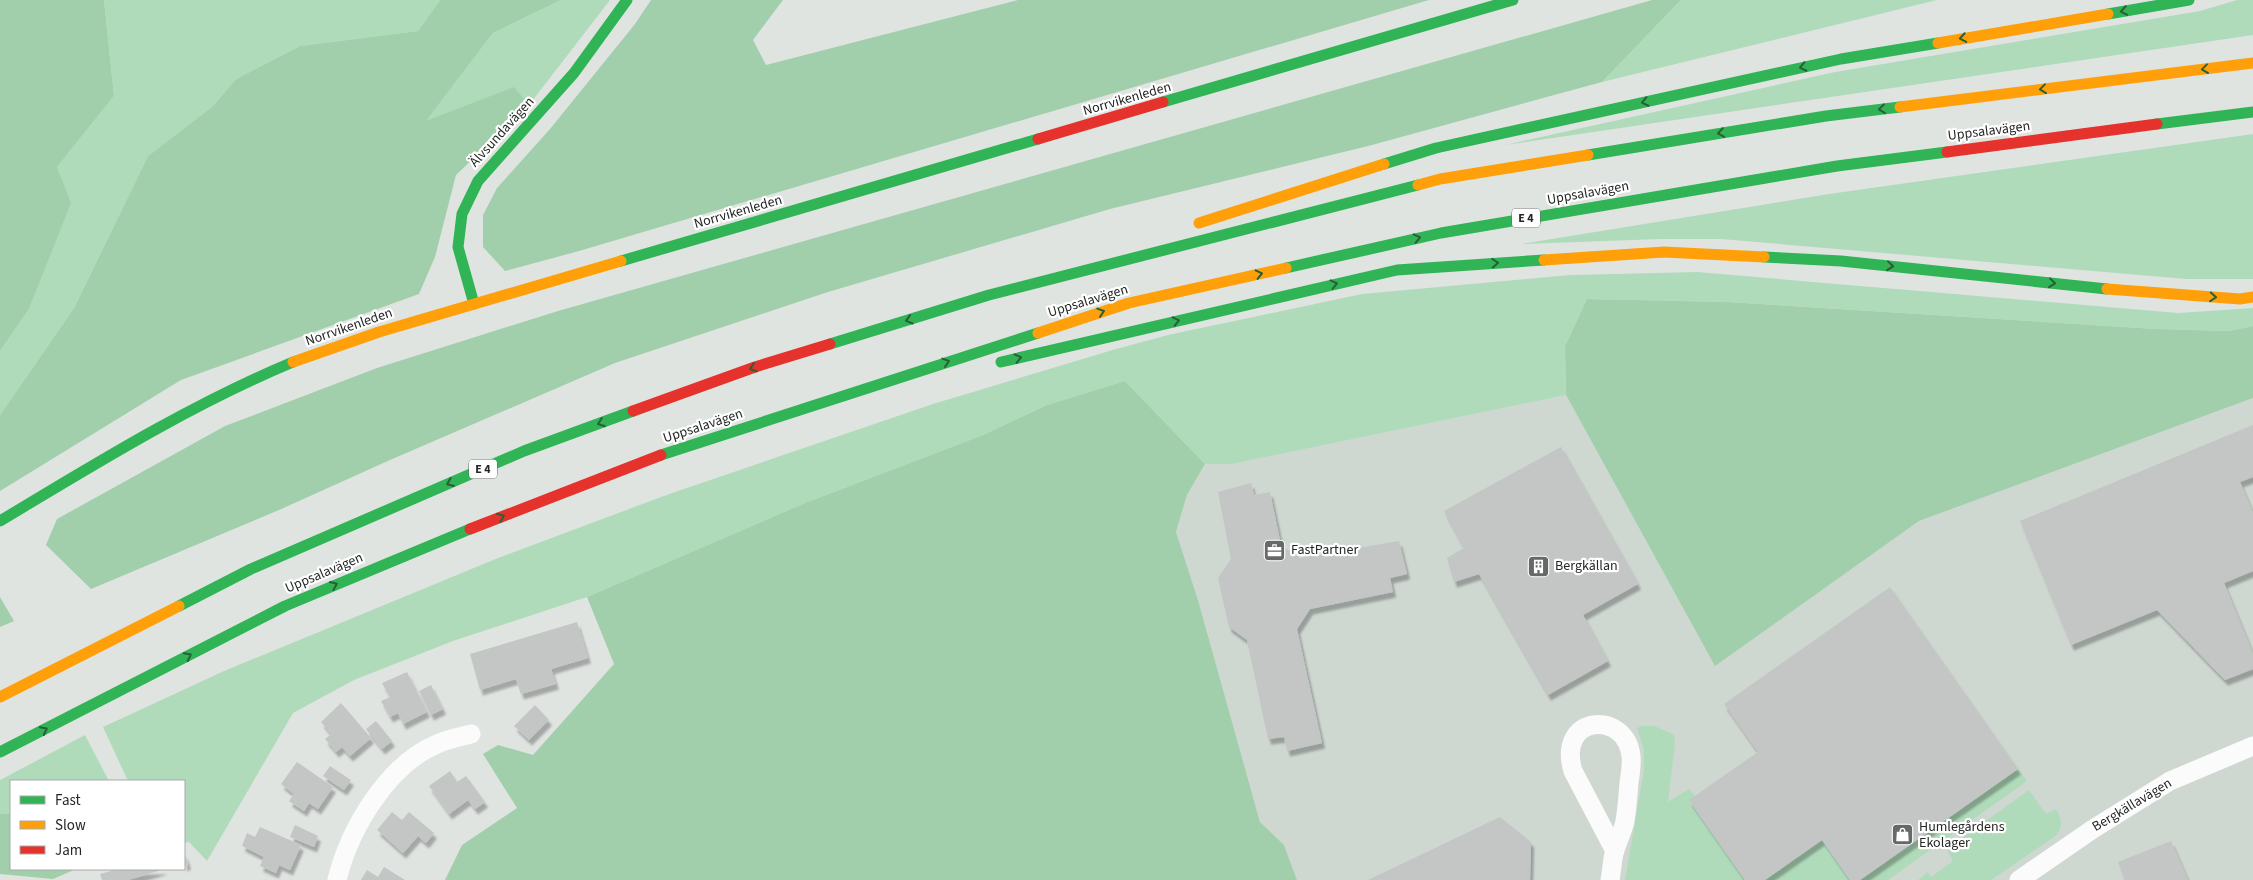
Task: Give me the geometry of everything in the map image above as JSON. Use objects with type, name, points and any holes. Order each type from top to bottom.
[{"type":"main road","name":"Älvsundavägen","points":[[474,304],[458,247],[462,214],[478,181],[574,73],[628,0]]},
{"type":"main road","name":"Norrvikenleden","points":[[0,520],[116,452],[219,396],[287,365],[379,332],[1513,0]]},
{"type":"main road","points":[[1184,228],[1436,148],[1841,59],[2189,0]]},
{"type":"main road","name":"Uppsalavägen","points":[[0,697],[251,569],[524,451],[756,367],[989,295],[1440,179],[1826,116],[2253,63]]},
{"type":"main road","name":"Uppsalavägen","points":[[0,752],[285,606],[422,548],[638,463],[1129,303],[1441,233],[1837,166],[2253,112]]},
{"type":"main road","points":[[989,295],[1118,250]]},
{"type":"main road","points":[[991,364],[1397,270],[1664,252],[1842,261],[2123,291],[2240,299],[2253,298]]},
{"type":"main road","points":[[817,404],[952,373]]},
{"type":"street","points":[[1610,880],[1615,851],[1625,820],[1631,756],[1628,744],[1613,727],[1600,724],[1588,726],[1573,739],[1569,758],[1573,771],[1615,851]]},
{"type":"street","points":[[337,880],[341,861],[355,830],[389,781],[409,762],[436,744],[470,734]]},
{"type":"street","name":"Bergkällavägen","points":[[2019,880],[2093,829],[2170,781],[2253,746]]},
{"type":"shaded area","points":[[1566,395],[1715,665],[1919,521],[2253,398],[2253,880],[1297,880],[1284,845],[1260,822],[1198,600],[1176,532],[1187,495],[1205,464],[1232,464]]},
{"type":"green space","points":[[0,0],[104,0],[114,96],[57,167],[71,203],[29,309],[0,351]]},
{"type":"green space","points":[[104,0],[440,0],[418,31],[300,46],[236,79],[213,106],[148,156],[74,308],[0,415],[0,351],[29,309],[70,204],[57,167],[114,96]]},
{"type":"green space","points":[[440,0],[561,0],[493,33],[426,121],[514,87],[529,105],[456,175],[435,257],[419,294],[181,380],[0,491],[0,415],[74,308],[148,156],[213,106],[236,79],[300,46],[418,31]]},
{"type":"green space","points":[[561,0],[610,0],[529,105],[425,122],[493,33]]},
{"type":"green space","points":[[651,0],[783,0],[753,40],[766,65],[1018,0],[1429,0],[579,251],[505,271],[483,247],[483,215],[497,188],[550,129],[635,24]]},
{"type":"green space","points":[[1652,0],[1681,0],[1602,82],[1372,145],[1110,209],[828,292],[615,363],[279,510],[91,589],[46,545],[57,519],[225,426],[377,368],[558,311]]},
{"type":"green space","points":[[1681,0],[1937,0],[1602,82]]},
{"type":"green space","points":[[2237,0],[2253,0],[2253,35],[1505,145],[1835,72],[2200,11]]},
{"type":"green space","points":[[2253,134],[2253,279],[2186,279],[1721,239],[1521,244],[1829,194]]},
{"type":"green space","points":[[1697,272],[2178,313],[2253,308],[2253,326],[2229,331],[2156,329],[1728,302],[1587,299],[1565,346],[1566,395],[1232,464],[1205,464],[1125,381],[1047,405],[983,435],[805,503],[587,597],[453,641],[354,680],[293,713],[207,861],[189,842],[185,843],[185,780],[128,780],[103,727],[224,671],[498,558],[672,493],[933,404],[1168,335],[1362,294],[1570,275]]},
{"type":"green space","points":[[1587,299],[1728,302],[2156,329],[2229,331],[2253,326],[2253,398],[1919,521],[1715,666],[1566,395],[1565,346]]},
{"type":"green space","points":[[1125,381],[1205,464],[1187,495],[1176,532],[1198,600],[1260,822],[1284,845],[1297,880],[445,880],[462,845],[517,808],[483,754],[498,745],[533,755],[614,664],[587,597],[805,503],[983,435],[1047,405]]},
{"type":"green space","points":[[0,597],[14,621],[0,627]]},
{"type":"green space","points":[[1655,726],[1674,735],[1675,743],[1668,802],[1689,789],[1695,796],[1689,801],[1745,880],[1625,880],[1644,770],[1644,750],[1637,728]]},
{"type":"green space","points":[[85,735],[108,780],[10,780],[10,813],[0,814],[0,780]]},
{"type":"green space","points":[[2018,769],[2027,781],[1888,880],[1860,880]]},
{"type":"green space","points":[[2029,790],[2046,814],[2056,809],[2061,820],[2061,827],[2054,837],[1991,880],[1918,880],[1928,872],[1931,877],[1953,861],[1947,849]]},
{"type":"green space","points":[[10,813],[10,870],[74,870],[53,879],[0,874],[0,814]]},
{"type":"green space","points":[[1822,840],[1850,880],[1765,880]]},
{"type":"building","points":[[2253,425],[2253,477],[2240,482],[2253,513],[2253,571],[2224,583],[2253,654],[2253,669],[2225,680],[2157,610],[2071,645],[2020,521]]},
{"type":"building","name":"Bergkällan","points":[[1561,447],[1638,584],[1583,615],[1608,661],[1548,695],[1479,574],[1454,582],[1447,558],[1464,548],[1444,511]]},
{"type":"building","points":[[1251,483],[1254,495],[1270,492],[1281,545],[1300,558],[1399,541],[1407,574],[1390,578],[1393,592],[1310,609],[1297,629],[1322,743],[1287,751],[1284,737],[1268,739],[1247,640],[1229,627],[1218,578],[1231,559],[1218,492]]},
{"type":"building","points":[[1890,587],[2018,769],[1860,880],[1850,880],[1822,840],[1765,880],[1745,880],[1689,800],[1758,752],[1724,704]]},
{"type":"building","points":[[577,622],[588,658],[551,669],[556,684],[521,694],[516,679],[480,690],[470,654]]},
{"type":"building","points":[[407,672],[427,712],[403,724],[398,713],[390,717],[381,701],[390,697],[382,683]]},
{"type":"building","points":[[431,685],[443,709],[431,715],[419,691]]},
{"type":"building","points":[[341,703],[371,738],[350,756],[342,747],[336,752],[325,739],[331,734],[321,722]]},
{"type":"building","points":[[535,705],[549,720],[529,740],[514,726]]},
{"type":"building","points":[[376,721],[392,741],[382,749],[366,729]]},
{"type":"building","points":[[297,762],[333,787],[318,809],[309,803],[304,811],[289,801],[294,794],[281,784]]},
{"type":"building","points":[[330,766],[351,780],[344,790],[323,776]]},
{"type":"building","points":[[450,771],[457,782],[466,776],[485,802],[475,809],[468,800],[449,814],[429,786]]},
{"type":"building","points":[[392,812],[402,820],[409,812],[434,833],[426,843],[418,836],[403,853],[377,830]]},
{"type":"building","points":[[1500,817],[1531,842],[1530,880],[1368,880]]},
{"type":"building","points":[[295,825],[318,836],[314,847],[290,837]]},
{"type":"building","points":[[260,827],[301,845],[290,870],[279,865],[276,873],[260,866],[264,857],[242,846],[247,833],[255,837]]},
{"type":"building","points":[[2171,841],[2188,880],[2125,880],[2118,862]]},
{"type":"building","points":[[185,855],[188,864],[185,866]]},
{"type":"building","points":[[384,867],[405,880],[361,880],[367,870],[378,877]]},
{"type":"building","points":[[114,870],[162,870],[128,880],[102,880],[100,874]]},
{"type":"traffic: fast","points":[[474,304],[458,247],[462,214],[478,181],[574,73],[627,0]]},
{"type":"traffic: fast","points":[[1163,102],[1513,0]]},
{"type":"traffic: fast","points":[[2108,14],[2189,0]]},
{"type":"traffic: fast","points":[[1384,164],[1436,148],[1841,59],[1938,43]]},
{"type":"traffic: fast","points":[[1588,155],[1826,116],[1900,107]]},
{"type":"traffic: fast","points":[[2157,124],[2253,112]]},
{"type":"traffic: fast","points":[[621,261],[1038,139]]},
{"type":"traffic: fast","points":[[1286,268],[1441,233],[1837,166],[1947,152]]},
{"type":"traffic: fast","points":[[830,344],[989,295],[1418,185]]},
{"type":"traffic: fast","points":[[1764,257],[1841,261],[2107,289]]},
{"type":"traffic: fast","points":[[1001,362],[1397,270],[1544,260]]},
{"type":"traffic: fast","points":[[661,455],[1038,333]]},
{"type":"traffic: fast","points":[[0,521],[180,416],[293,362]]},
{"type":"traffic: fast","points":[[179,606],[251,569],[524,451],[633,411]]},
{"type":"traffic: fast","points":[[0,752],[285,606],[470,529]]},
{"type":"traffic: slow","points":[[1938,43],[2108,14]]},
{"type":"traffic: slow","points":[[1900,107],[2253,63]]},
{"type":"traffic: slow","points":[[1418,185],[1440,179],[1588,155]]},
{"type":"traffic: slow","points":[[1199,223],[1384,164]]},
{"type":"traffic: slow","points":[[1544,260],[1664,252],[1764,257]]},
{"type":"traffic: slow","points":[[293,362],[379,332],[621,261]]},
{"type":"traffic: slow","points":[[1038,333],[1129,303],[1286,268]]},
{"type":"traffic: slow","points":[[2107,289],[2240,299],[2253,297]]},
{"type":"traffic: slow","points":[[0,697],[179,606]]},
{"type":"traffic: jam","points":[[1038,139],[1163,102]]},
{"type":"traffic: jam","points":[[1947,152],[2157,124]]},
{"type":"traffic: jam","points":[[633,411],[755,367],[830,344]]},
{"type":"traffic: jam","points":[[470,529],[661,455]]},
{"type":"place","name":"FastPartner","points":[[1275,550]]},
{"type":"place","name":"Bergkällan","points":[[1539,566]]},
{"type":"place","name":"Humlegårdens Ekolager","points":[[1903,835]]}]
